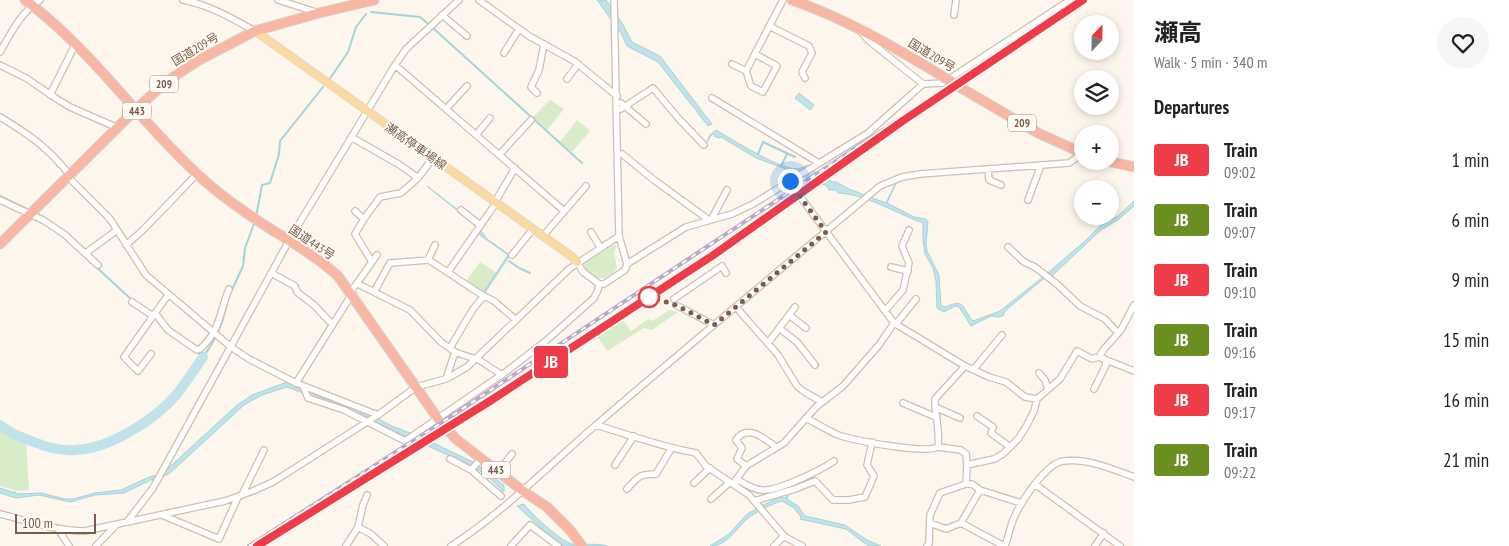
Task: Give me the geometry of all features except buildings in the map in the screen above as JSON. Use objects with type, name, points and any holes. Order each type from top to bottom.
[{"type":"highway","name":"国道209号","points":[[0,244],[68,175],[166,82],[199,60],[255,31],[374,0]]},
{"type":"highway","name":"国道209号","points":[[792,0],[835,16],[964,88],[1038,133],[1074,150]]},
{"type":"highway","name":"国道443号","points":[[28,3],[58,27],[197,174],[218,192],[256,219],[324,263],[338,276],[437,419],[456,439],[560,518],[582,546]]},
{"type":"highway","points":[[1119,164],[1134,167]]},
{"type":"main road","name":"瀬高停車場線","points":[[255,31],[496,202],[577,262]]},
{"type":"street","points":[[0,52],[28,3],[40,0]]},
{"type":"street","points":[[183,0],[224,13],[255,31]]},
{"type":"street","points":[[200,4],[206,0]]},
{"type":"street","points":[[278,0],[319,13]]},
{"type":"street","points":[[127,522],[154,488],[271,273],[395,65],[406,49],[459,0]]},
{"type":"street","points":[[479,0],[520,29],[563,53],[616,96]]},
{"type":"street","points":[[577,262],[583,272],[599,284],[604,284],[625,270],[627,264],[618,236],[614,0]]},
{"type":"street","points":[[746,71],[783,0]]},
{"type":"street","points":[[954,15],[956,0]]},
{"type":"street","points":[[627,264],[686,226],[732,214],[753,204],[868,133],[923,84],[943,83],[1070,0]]},
{"type":"street","points":[[442,15],[467,36]]},
{"type":"street","points":[[770,26],[808,46],[812,53],[802,72],[805,78]]},
{"type":"street","points":[[504,53],[520,29]]},
{"type":"street","points":[[859,29],[868,40],[923,84]]},
{"type":"street","points":[[537,93],[531,87],[539,70],[544,44]]},
{"type":"street","points":[[50,94],[75,45]]},
{"type":"street","points":[[732,64],[746,71],[752,86],[762,92],[777,66],[755,54]]},
{"type":"street","points":[[567,79],[578,64]]},
{"type":"street","points":[[0,65],[26,78],[70,107],[118,128]]},
{"type":"street","points":[[395,65],[563,210]]},
{"type":"street","points":[[446,110],[467,86]]},
{"type":"street","points":[[646,124],[622,106],[653,88],[704,145]]},
{"type":"street","points":[[712,98],[819,163]]},
{"type":"street","points":[[0,117],[28,134],[49,150],[68,175],[110,219],[146,275],[230,347],[296,383],[378,415]]},
{"type":"street","points":[[476,135],[490,118]]},
{"type":"street","points":[[499,155],[531,120]]},
{"type":"street","points":[[351,137],[418,178]]},
{"type":"street","points":[[622,154],[654,180],[710,220]]},
{"type":"street","points":[[372,262],[355,234],[380,197],[401,193],[418,178],[433,158]]},
{"type":"street","points":[[451,546],[476,530],[523,491],[596,425],[880,186],[902,177],[920,174],[1068,164],[1074,160]]},
{"type":"street","points":[[1028,200],[1041,165]]},
{"type":"street","points":[[448,272],[496,202],[515,168]]},
{"type":"street","points":[[988,169],[989,180],[1000,185]]},
{"type":"street","points":[[126,244],[142,231],[197,174]]},
{"type":"street","points":[[790,181],[895,324],[965,366],[1006,382],[1025,397],[1037,399]]},
{"type":"street","points":[[543,236],[563,210],[586,186]]},
{"type":"street","points":[[710,220],[727,190]]},
{"type":"street","points":[[0,200],[30,213],[64,234],[98,265]]},
{"type":"street","points":[[460,210],[480,226]]},
{"type":"street","points":[[355,211],[364,219]]},
{"type":"street","points":[[512,255],[533,229]]},
{"type":"street","points":[[86,253],[117,230]]},
{"type":"street","points":[[885,311],[903,290],[910,263],[902,246],[909,230]]},
{"type":"street","points":[[591,232],[600,247]]},
{"type":"street","points":[[0,514],[58,529],[86,531],[225,501],[273,482],[378,415],[416,387],[446,379],[467,367],[577,262],[618,236]]},
{"type":"street","points":[[428,260],[435,245]]},
{"type":"street","points":[[1008,247],[1024,262],[1035,267],[1058,285],[1080,306],[1104,319],[1118,333]]},
{"type":"street","points":[[296,383],[351,293],[377,255]]},
{"type":"street","points":[[374,292],[390,263],[428,260],[504,308],[516,320]]},
{"type":"street","points":[[714,325],[675,302],[722,266],[726,273]]},
{"type":"street","points":[[891,267],[908,271]]},
{"type":"street","points":[[271,273],[295,286],[297,292],[314,305],[332,324]]},
{"type":"street","points":[[358,284],[410,310],[441,342],[453,350],[476,359],[502,375]]},
{"type":"street","points":[[303,386],[308,398],[344,410],[405,441],[502,375],[547,340],[594,298],[599,284]]},
{"type":"street","points":[[132,302],[154,314],[168,330],[198,350],[214,333],[222,316],[222,307],[229,289]]},
{"type":"street","points":[[151,354],[138,371],[124,357],[168,295]]},
{"type":"street","points":[[446,379],[453,350],[474,309],[484,296]]},
{"type":"street","points":[[711,499],[733,482],[746,466],[784,443],[822,402],[843,386],[916,299]]},
{"type":"street","points":[[1094,389],[1106,365],[1103,358],[1104,349],[1118,333],[1134,305]]},
{"type":"street","points":[[736,307],[778,355],[797,386],[822,402]]},
{"type":"street","points":[[768,344],[795,307]]},
{"type":"street","points":[[789,315],[806,328]]},
{"type":"street","points":[[779,328],[797,342],[815,365]]},
{"type":"street","points":[[973,370],[1002,335]]},
{"type":"street","points":[[967,465],[994,459],[1003,454],[1019,438],[1034,411],[1037,399],[1060,379],[1077,351],[1092,359],[1103,358],[1134,371]]},
{"type":"street","points":[[938,447],[940,435],[934,399],[965,366]]},
{"type":"street","points":[[1039,373],[1045,380],[1048,390]]},
{"type":"street","points":[[903,403],[936,417]]},
{"type":"street","points":[[935,407],[960,418]]},
{"type":"street","points":[[977,416],[992,427],[991,433],[1010,447]]},
{"type":"street","points":[[806,418],[830,432],[872,442],[908,448],[933,449],[938,447],[961,450],[966,454],[966,484]]},
{"type":"street","points":[[596,425],[671,449],[696,453],[710,468],[733,482],[749,495],[784,536],[802,546]]},
{"type":"street","points":[[746,466],[737,460],[742,448],[736,440],[739,436],[747,432],[758,434],[776,448]]},
{"type":"street","points":[[615,465],[634,436]]},
{"type":"street","points":[[754,501],[815,481],[833,500],[865,497],[874,476],[867,465],[872,442]]},
{"type":"street","points":[[627,489],[638,477],[644,474],[656,474],[671,449]]},
{"type":"street","points":[[161,515],[219,539],[264,450]]},
{"type":"street","points":[[498,472],[512,454]]},
{"type":"street","points":[[471,470],[481,458]]},
{"type":"street","points":[[450,459],[471,470],[501,496]]},
{"type":"street","points":[[733,482],[764,491],[798,479],[834,461]]},
{"type":"street","points":[[962,523],[1005,546],[1013,521],[1022,503],[1055,463],[1064,461],[1096,463],[1134,477]]},
{"type":"street","points":[[694,483],[710,468]]},
{"type":"street","points":[[929,545],[930,515],[940,492],[972,484],[980,490],[1022,503]]},
{"type":"street","points":[[1036,485],[1120,546]]},
{"type":"street","points":[[930,523],[946,529],[962,523],[980,490]]},
{"type":"street","points":[[346,546],[358,527],[367,495]]},
{"type":"street","points":[[96,546],[116,524]]},
{"type":"street","points":[[511,546],[530,525],[558,546]]},
{"type":"street","points":[[358,527],[371,534],[384,546]]},
{"type":"street","points":[[58,529],[69,546]]},
{"type":"street","points":[[1095,546],[1104,533]]},
{"type":"street","points":[[774,546],[784,536]]},
{"type":"green space","points":[[550,100],[564,109],[547,130],[533,117]]},
{"type":"green space","points":[[577,120],[590,131],[572,152],[560,142]]},
{"type":"green space","points":[[614,245],[617,246],[614,252],[617,267],[614,272],[605,278],[590,275],[584,265],[586,262]]},
{"type":"green space","points":[[480,262],[497,273],[483,293],[466,281]]},
{"type":"green space","points":[[669,310],[678,312],[652,330],[644,328],[607,351],[597,336],[622,319],[631,331],[648,319],[653,321]]},
{"type":"green space","points":[[0,428],[26,441],[29,490],[18,491],[0,486]]},
{"type":"water","points":[[597,0],[606,0],[632,42],[660,56],[712,124],[708,126],[658,62],[627,46],[621,33]]},
{"type":"water","points":[[799,93],[814,105],[810,110],[795,98]]},
{"type":"water","points":[[716,130],[777,164],[796,169],[807,165],[808,168],[833,182],[886,203],[896,183],[887,203],[914,217],[926,219],[928,222],[927,251],[939,275],[941,306],[960,304],[973,321],[1000,311],[1043,277],[1100,226],[1109,225],[1101,230],[1054,274],[1052,277],[1057,282],[1048,275],[1005,311],[1003,316],[991,316],[971,326],[959,307],[955,306],[944,312],[937,308],[936,281],[933,268],[925,254],[923,223],[859,197],[838,193],[836,190],[829,190],[827,186],[756,158],[721,137],[718,138],[712,134],[706,144],[710,135]]},
{"type":"water","points":[[427,186],[476,224],[487,239],[510,255],[484,294],[508,255],[480,235],[474,224]]},
{"type":"water","points":[[1134,201],[1134,206],[1119,219],[1119,215]]},
{"type":"water","points":[[287,382],[367,413],[473,462],[504,485],[504,492],[485,474],[466,463],[331,401],[287,387],[262,395],[244,405],[169,474],[124,493],[95,495],[70,502],[39,495],[16,498],[0,493],[0,488],[16,492],[16,494],[41,493],[73,499],[95,493],[121,490],[149,477],[162,474],[237,405],[252,395]]},
{"type":"water","points":[[788,492],[787,499],[798,506],[805,516],[845,525],[867,540],[881,546],[867,545],[846,529],[800,519],[801,517],[794,508],[782,501],[768,506],[747,519],[726,540],[710,546],[729,534],[747,514],[779,497],[786,498]]},
{"type":"water","points":[[524,504],[546,527],[567,542],[572,544],[608,546],[561,546],[517,506]]},
{"type":"waterway","points":[[371,12],[420,17],[427,23]]},
{"type":"waterway","points":[[329,80],[348,52],[356,27],[366,14]]},
{"type":"waterway","points":[[433,28],[582,163]]},
{"type":"waterway","points":[[256,217],[262,185],[270,183],[279,154],[280,141],[323,87]]},
{"type":"waterway","points":[[758,154],[763,142],[795,157]]},
{"type":"waterway","points":[[782,164],[787,154]]},
{"type":"waterway","points":[[0,196],[29,210]]},
{"type":"waterway","points":[[231,292],[243,266],[245,248],[255,221]]},
{"type":"waterway","points":[[509,261],[530,273]]},
{"type":"waterway","points":[[95,266],[132,300]]},
{"type":"waterway","points":[[197,351],[203,357],[212,344],[221,325],[227,303]]},
{"type":"waterway","points":[[0,425],[17,435],[54,448],[75,450],[102,444],[116,439],[157,414],[177,394],[203,357]]},
{"type":"railway","points":[[249,546],[441,423],[1079,0]]},
{"type":"railway","points":[[399,458],[667,287],[822,178]]},
{"type":"train","name":"JB","points":[[257,546],[490,401],[712,256],[904,120],[1083,0]]},
{"type":"route","points":[[649,297],[676,305],[714,325],[826,232],[790,181]]}]
